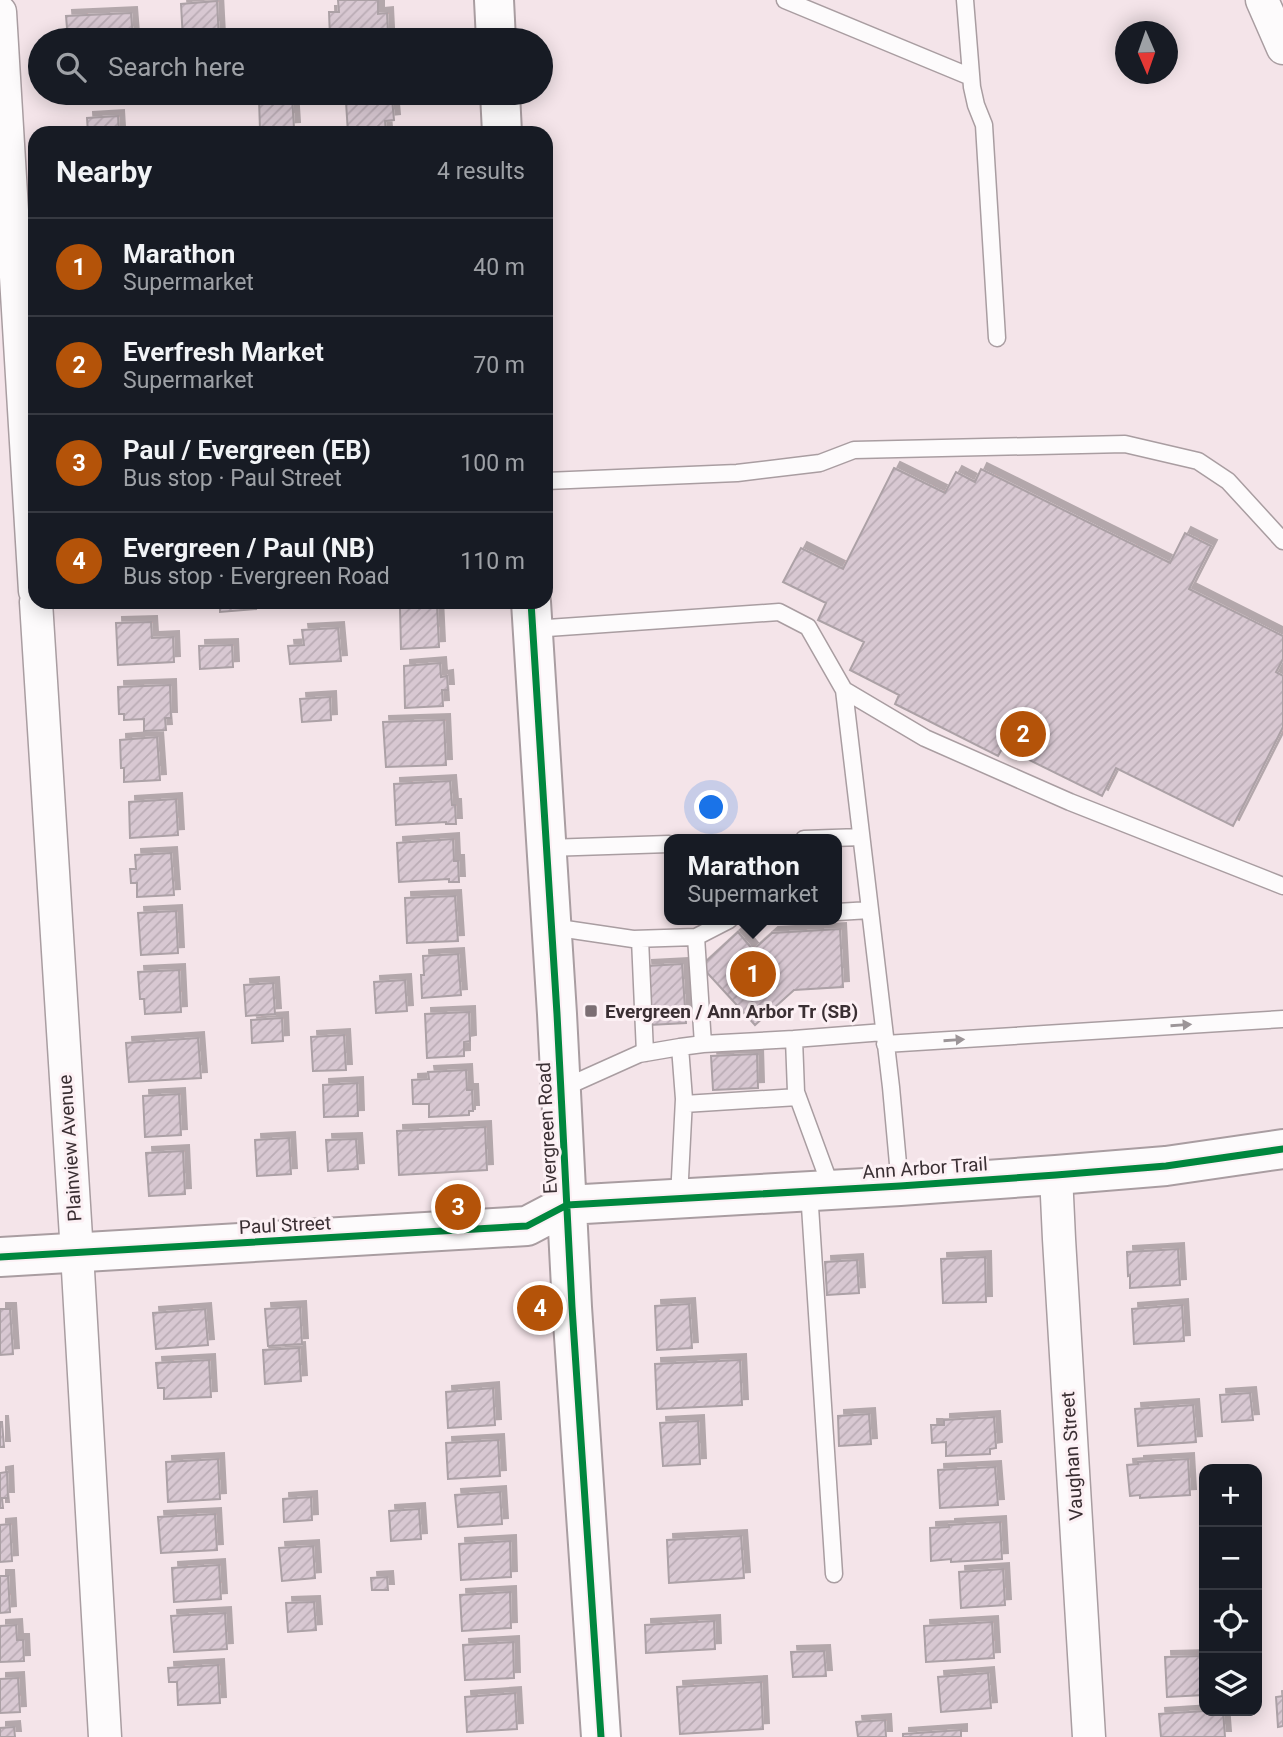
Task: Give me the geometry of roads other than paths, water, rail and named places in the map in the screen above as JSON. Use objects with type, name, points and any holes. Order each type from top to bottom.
[{"type":"street","points":[[494,0],[495,28]]},
{"type":"street","points":[[1262,0],[1283,48]]},
{"type":"street","points":[[0,12],[20,412],[28,507]]},
{"type":"street","points":[[501,105],[502,126]]},
{"type":"street","name":"Plainview Avenue","points":[[36,609],[105,1737]]},
{"type":"street","name":"Evergreen Road","points":[[532,615],[571,1293],[601,1737]]},
{"type":"street","name":"Ann Arbor Trail","points":[[567,1205],[1056,1175],[1166,1166],[1283,1149]]},
{"type":"street","name":"Vaughan Street","points":[[1056,1175],[1089,1737]]},
{"type":"street","name":"Paul Street","points":[[0,1257],[527,1226],[567,1205]]},
{"type":"lane","points":[[785,0],[971,77]]},
{"type":"lane","points":[[965,0],[971,77],[976,105],[984,125],[997,338]]},
{"type":"lane","points":[[553,481],[737,473],[820,463],[855,450],[1125,444],[1198,460],[1228,481],[1283,541]]},
{"type":"lane","points":[[532,615],[779,612],[808,627],[844,690],[900,1186]]},
{"type":"lane","points":[[844,690],[925,738],[1070,802],[1283,886]]},
{"type":"lane","points":[[842,838],[861,837]]},
{"type":"lane","points":[[547,848],[664,844]]},
{"type":"lane","points":[[842,912],[870,910]]},
{"type":"lane","points":[[551,927],[640,939],[696,937],[719,925]]},
{"type":"lane","points":[[696,937],[703,1044]]},
{"type":"lane","points":[[640,939],[645,1053]]},
{"type":"lane","points":[[561,1089],[645,1053],[703,1044],[1283,1019]]},
{"type":"lane","points":[[794,1039],[796,1092],[821,1191],[834,1574]]},
{"type":"lane","points":[[679,1198],[684,1104],[680,1047]]},
{"type":"lane","points":[[684,1104],[799,1097]]},
{"type":"place","name":"Everfresh Market","points":[[1023,734]]},
{"type":"place","name":"Marathon","points":[[753,974]]},
{"type":"place","name":"Evergreen / Ann Arbor Tr (SB)","points":[[591,1011]]},
{"type":"place","name":"Paul / Evergreen (EB)","points":[[458,1207]]},
{"type":"place","name":"Evergreen / Paul (NB)","points":[[540,1308]]}]
